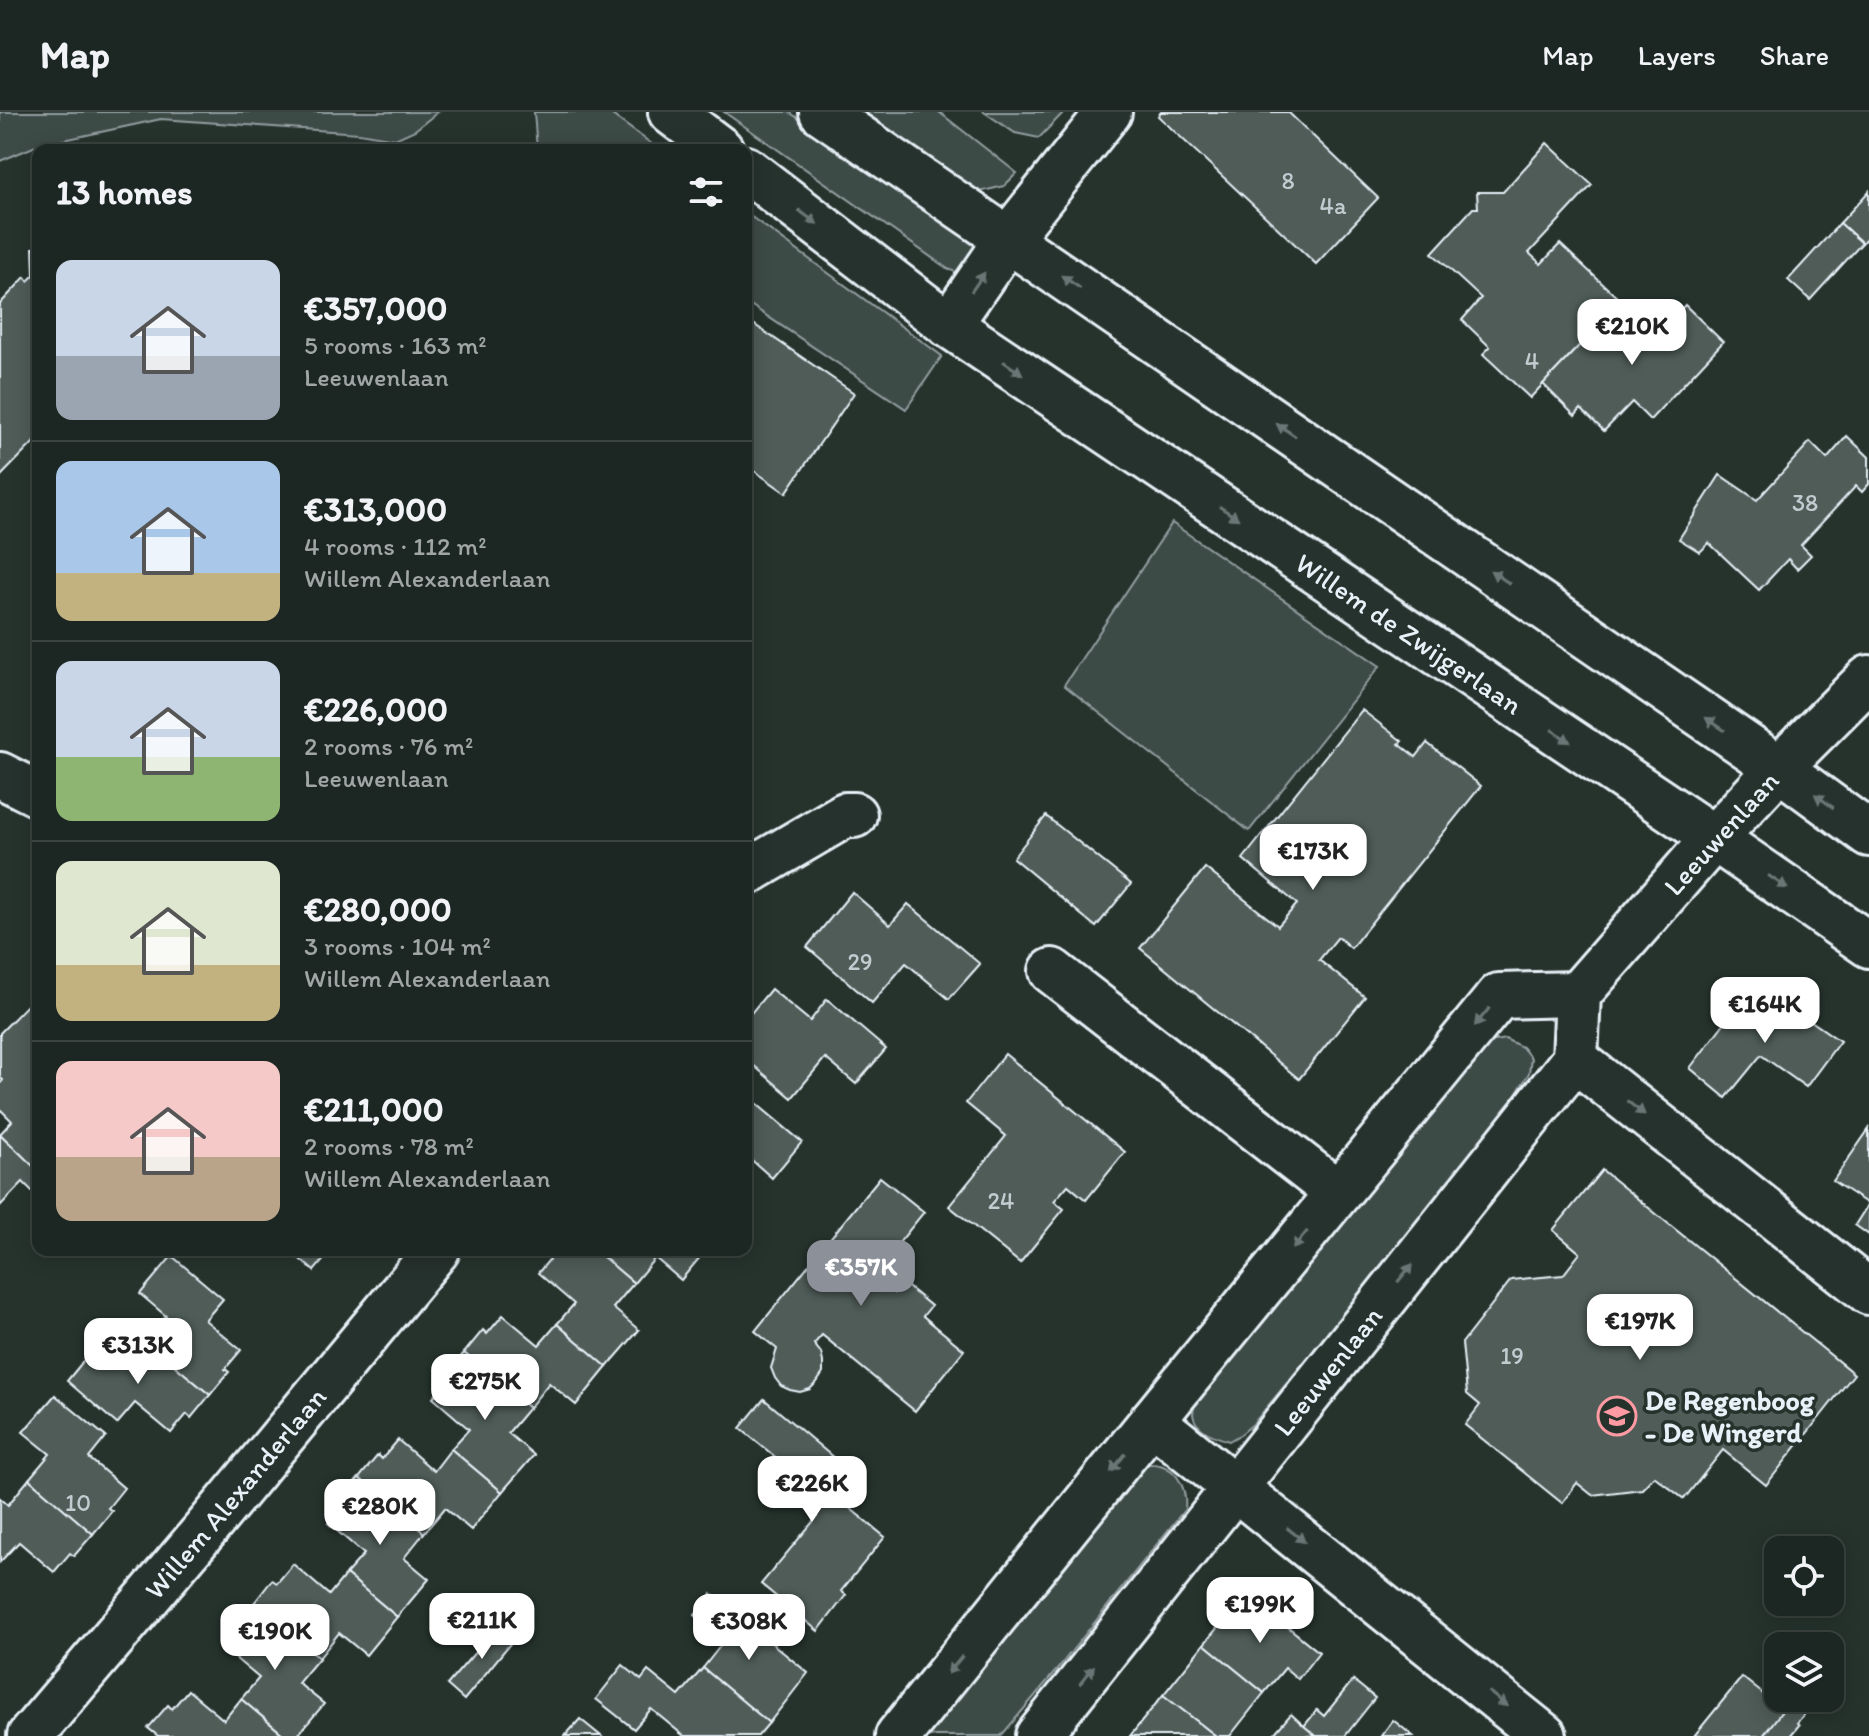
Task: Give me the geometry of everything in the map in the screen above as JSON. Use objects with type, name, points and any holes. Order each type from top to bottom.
[{"type":"street","points":[[671,112],[713,144]]},
{"type":"street","points":[[822,112],[1779,768],[1869,834]]},
{"type":"street","points":[[949,325],[1008,239],[1109,112]]},
{"type":"street","name":"Willem de Zwijgerlaan","points":[[752,174],[949,325],[1869,945]]},
{"type":"street","name":"Leeuwenlaan","points":[[1578,994],[1714,838],[1869,678]]},
{"type":"street","points":[[0,775],[32,791]]},
{"type":"street","points":[[752,869],[845,815],[854,815]]},
{"type":"street","points":[[1052,971],[1338,1193]]},
{"type":"street","points":[[898,1736],[1499,996],[1578,994],[1575,1059],[1869,1292]]},
{"type":"street","name":"Leeuwenlaan","points":[[1038,1736],[1575,1059]]},
{"type":"street","name":"Willem Alexanderlaan","points":[[30,1736],[432,1256]]},
{"type":"street","points":[[1152,1421],[1544,1736]]},
{"type":"shaded area","points":[[0,112],[438,112],[415,130],[395,139],[359,133],[161,119],[45,144],[32,144],[32,148],[0,161]]},
{"type":"shaded area","points":[[534,112],[608,112],[652,144],[537,144]]},
{"type":"shaded area","points":[[724,112],[789,112],[981,244],[961,274],[948,269]]},
{"type":"shaded area","points":[[846,112],[939,112],[1017,173],[1004,186],[979,192],[948,181]]},
{"type":"shaded area","points":[[984,112],[1063,113],[1039,138],[1015,133]]},
{"type":"shaded area","points":[[752,217],[942,356],[906,409],[752,306]]},
{"type":"shaded area","points":[[1172,523],[1380,666],[1249,831],[1064,685]]},
{"type":"shaded area","points":[[1505,1039],[1522,1047],[1531,1058],[1529,1073],[1509,1106],[1387,1262],[1253,1424],[1229,1441],[1201,1429],[1194,1420],[1195,1401],[1489,1042]]},
{"type":"shaded area","points":[[1147,1464],[1167,1468],[1177,1476],[1185,1495],[1185,1509],[1055,1672],[1001,1736],[918,1736],[1134,1470]]},
{"type":"building","points":[[1161,112],[1288,112],[1378,198],[1316,264],[1158,116]]},
{"type":"building","points":[[1547,143],[1592,185],[1529,253],[1541,264],[1560,244],[1621,301],[1530,398],[1483,354],[1490,347],[1462,320],[1481,298],[1432,253],[1473,208],[1478,208],[1477,192],[1503,192]]},
{"type":"building","points":[[1869,191],[1869,235],[1862,243],[1840,223]]},
{"type":"building","points":[[1840,223],[1862,243],[1810,300],[1788,280]]},
{"type":"building","points":[[25,277],[28,281],[32,277],[32,444],[0,477],[0,304]]},
{"type":"building","points":[[1685,305],[1723,342],[1650,420],[1632,402],[1604,431],[1581,409],[1575,416],[1543,384],[1615,308],[1650,341]]},
{"type":"building","points":[[752,323],[854,393],[786,493],[752,469]]},
{"type":"building","points":[[1847,436],[1869,457],[1869,484],[1862,492],[1856,486],[1801,545],[1811,555],[1797,569],[1788,559],[1759,590],[1709,543],[1700,552],[1679,539],[1720,475],[1757,500],[1810,442],[1827,459]]},
{"type":"building","points":[[1362,710],[1402,741],[1399,744],[1416,757],[1427,743],[1481,786],[1351,948],[1338,937],[1319,960],[1365,997],[1299,1079],[1140,948],[1205,868],[1278,926],[1297,904],[1243,859]]},
{"type":"building","points":[[1046,816],[1131,884],[1096,927],[1013,858]]},
{"type":"building","points":[[852,892],[890,925],[908,904],[980,964],[949,999],[906,963],[872,1003],[807,947]]},
{"type":"building","points":[[771,989],[810,1021],[827,999],[886,1049],[856,1084],[825,1058],[792,1098],[752,1064],[752,1012]]},
{"type":"building","points":[[1765,989],[1840,1041],[1806,1087],[1761,1055],[1726,1098],[1690,1068],[1735,1009],[1746,1016]]},
{"type":"building","points":[[32,1000],[32,1165],[0,1134],[12,1121],[0,1109],[0,1084],[3,1080],[0,1077],[0,1033]]},
{"type":"building","points":[[1005,1054],[1125,1152],[1086,1200],[1068,1185],[1054,1201],[1064,1209],[1020,1263],[949,1206],[1006,1136],[966,1103]]},
{"type":"building","points":[[752,1100],[802,1142],[772,1178],[752,1160]]},
{"type":"building","points":[[1869,1129],[1869,1203],[1868,1204],[1833,1181]]},
{"type":"building","points":[[0,1134],[32,1165],[32,1191],[23,1182],[0,1206]]},
{"type":"building","points":[[1602,1170],[1854,1374],[1766,1485],[1723,1450],[1684,1499],[1654,1476],[1642,1489],[1592,1495],[1577,1483],[1562,1503],[1465,1425],[1480,1405],[1467,1394],[1462,1343],[1511,1280],[1563,1275],[1580,1253],[1553,1230]]},
{"type":"building","points":[[880,1177],[924,1212],[873,1275],[894,1293],[903,1283],[931,1306],[923,1316],[964,1350],[915,1411],[822,1335],[814,1344],[823,1362],[823,1373],[817,1382],[810,1389],[800,1392],[781,1386],[771,1368],[777,1349],[755,1331]]},
{"type":"building","points":[[1869,1203],[1869,1235],[1855,1225]]},
{"type":"building","points":[[172,1256],[223,1299],[205,1320],[241,1350],[225,1369],[229,1372],[210,1395],[145,1341],[166,1316],[140,1294]]},
{"type":"building","points":[[296,1256],[327,1256],[314,1271]]},
{"type":"building","points":[[552,1256],[602,1256],[634,1283],[613,1308],[639,1330],[607,1367],[557,1324],[574,1304],[538,1273]]},
{"type":"building","points":[[602,1256],[701,1256],[681,1280],[655,1258],[634,1283]]},
{"type":"building","points":[[503,1315],[539,1345],[557,1324],[607,1367],[576,1405],[549,1383],[529,1408],[464,1353],[483,1330],[487,1334]]},
{"type":"building","points":[[145,1341],[210,1395],[191,1418],[187,1414],[171,1433],[135,1403],[117,1424],[67,1381],[98,1343],[125,1365]]},
{"type":"building","points":[[464,1353],[529,1408],[508,1433],[534,1455],[502,1492],[451,1449],[469,1429],[433,1398],[449,1379],[445,1376]]},
{"type":"building","points":[[55,1395],[106,1437],[89,1458],[124,1488],[108,1508],[112,1511],[93,1534],[29,1479],[50,1454],[23,1432]]},
{"type":"building","points":[[764,1399],[834,1458],[813,1483],[831,1499],[834,1495],[885,1537],[841,1591],[846,1595],[818,1631],[761,1584],[817,1517],[784,1490],[796,1474],[740,1428]]},
{"type":"building","points":[[398,1440],[434,1471],[451,1449],[502,1492],[471,1530],[445,1508],[424,1533],[359,1478],[378,1455],[382,1459]]},
{"type":"building","points":[[359,1478],[424,1533],[404,1558],[429,1579],[397,1617],[346,1574],[364,1554],[328,1523],[343,1504],[339,1501]]},
{"type":"building","points":[[29,1479],[93,1534],[74,1556],[70,1553],[54,1572],[19,1542],[0,1562],[0,1498],[8,1505]]},
{"type":"building","points":[[293,1564],[329,1595],[346,1574],[397,1617],[366,1655],[339,1633],[319,1658],[254,1603],[272,1580],[277,1583]]},
{"type":"building","points":[[1246,1593],[1319,1652],[1298,1679],[1285,1668],[1264,1693],[1204,1644]]},
{"type":"building","points":[[712,1594],[808,1673],[769,1723],[703,1668],[725,1640],[695,1615]]},
{"type":"building","points":[[254,1603],[319,1658],[298,1683],[324,1704],[297,1736],[285,1736],[241,1699],[259,1678],[223,1648],[239,1629],[235,1625]]},
{"type":"building","points":[[502,1621],[518,1634],[464,1700],[447,1685]]},
{"type":"building","points":[[1204,1644],[1264,1693],[1230,1736],[1216,1736],[1163,1695]]},
{"type":"building","points":[[623,1665],[641,1680],[648,1671],[679,1696],[703,1668],[769,1723],[758,1736],[684,1736],[651,1709],[634,1729],[596,1699]]},
{"type":"building","points":[[1742,1677],[1764,1695],[1764,1712],[1781,1712],[1763,1736],[1694,1736]]},
{"type":"building","points":[[1353,1680],[1375,1698],[1345,1736],[1316,1736],[1304,1726],[1317,1710],[1324,1716]]},
{"type":"building","points":[[188,1690],[224,1720],[241,1699],[285,1736],[158,1736],[148,1728],[168,1705],[172,1709]]},
{"type":"building","points":[[1163,1695],[1216,1736],[1130,1736]]},
{"type":"building","points":[[1781,1712],[1806,1712],[1790,1736],[1763,1736]]},
{"type":"building","points":[[1291,1714],[1304,1726],[1316,1736],[1272,1736]]},
{"type":"building","points":[[580,1719],[601,1736],[565,1736]]},
{"type":"building","points":[[1393,1720],[1413,1736],[1381,1736]]},
{"type":"place","name":"De Regenboog - De Wingerd","points":[[1617,1416]]}]
